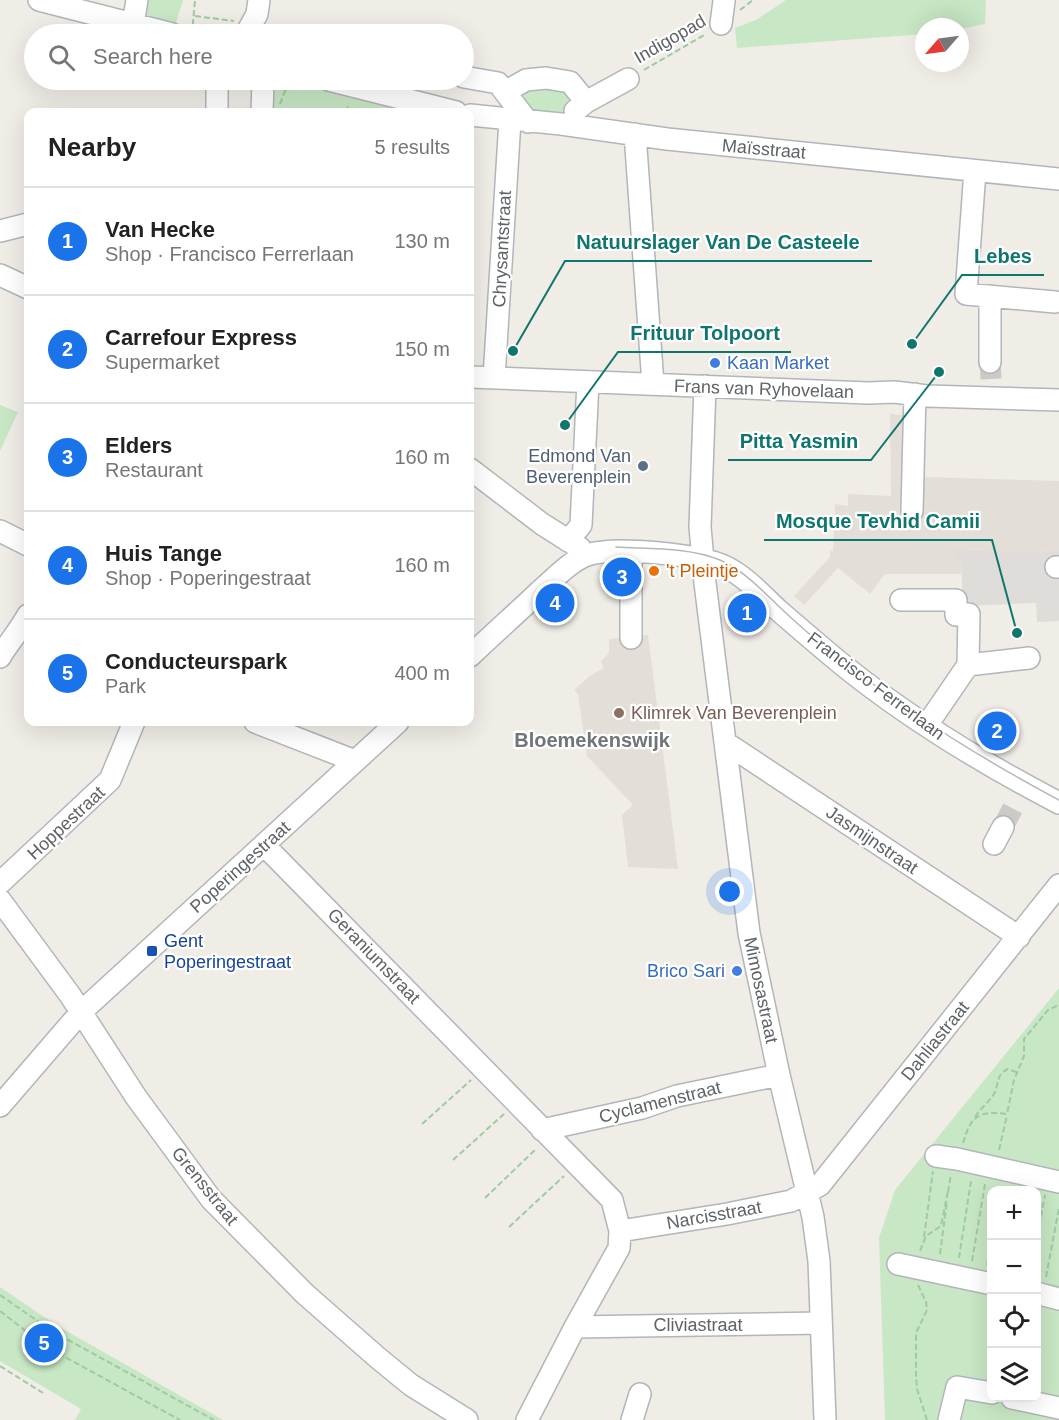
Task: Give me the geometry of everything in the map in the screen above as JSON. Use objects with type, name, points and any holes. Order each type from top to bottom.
[{"type":"street","points":[[39,0],[133,24],[137,0]]},
{"type":"street","points":[[252,24],[257,14],[259,0]]},
{"type":"street","points":[[722,24],[724,2]]},
{"type":"street","points":[[474,78],[498,83],[519,121]]},
{"type":"street","points":[[505,92],[526,80],[546,78],[570,82],[586,102]]},
{"type":"street","points":[[558,124],[586,102],[628,79]]},
{"type":"street","points":[[217,90],[217,108]]},
{"type":"street","points":[[262,108],[263,90]]},
{"type":"street","points":[[361,90],[418,108]]},
{"type":"street","name":"Maïsstraat","points":[[474,115],[667,139],[1059,179]]},
{"type":"street","name":"Chrysantstraat","points":[[494,378],[519,121]]},
{"type":"street","points":[[635,134],[652,384]]},
{"type":"street","points":[[975,171],[966,294],[1054,302]]},
{"type":"street","points":[[0,231],[24,225]]},
{"type":"street","points":[[0,274],[24,286]]},
{"type":"street","points":[[990,297],[990,380]]},
{"type":"street","name":"Frans van Ryhovelaan","points":[[474,377],[915,394],[990,380],[1059,400]]},
{"type":"street","points":[[568,541],[581,525],[588,382]]},
{"type":"street","points":[[474,652],[566,569],[585,556],[603,552],[631,552],[678,554],[703,558],[700,527],[705,386]]},
{"type":"street","points":[[912,511],[915,394]]},
{"type":"street","points":[[474,472],[542,524],[582,549],[585,556]]},
{"type":"street","points":[[0,531],[24,543]]},
{"type":"street","points":[[631,552],[631,638]]},
{"type":"street","name":"Francisco Ferrerlaan","points":[[703,558],[726,567],[748,581],[846,668],[1021,794],[1059,803]]},
{"type":"street","name":"Mimosastraat","points":[[703,558],[749,933],[779,1075],[813,1217],[819,1261],[825,1420]]},
{"type":"street","points":[[901,600],[956,600],[956,615],[969,614],[968,665],[927,725]]},
{"type":"street","points":[[0,657],[24,623]]},
{"type":"street","points":[[968,665],[1029,658]]},
{"type":"street","name":"Hoppestraat","points":[[0,884],[111,780],[132,726]]},
{"type":"street","points":[[265,726],[355,761]]},
{"type":"street","name":"Poperingestraat","points":[[0,1106],[81,1012],[393,726]]},
{"type":"street","name":"Jasmijnstraat","points":[[726,743],[1018,937]]},
{"type":"street","name":"Geraniumstraat","points":[[264,844],[612,1200],[620,1232],[619,1248],[526,1420]]},
{"type":"street","name":"Dahliastraat","points":[[807,1192],[820,1185],[1059,885]]},
{"type":"street","name":"Grensstraat","points":[[0,900],[81,1012],[116,1069],[211,1199],[305,1294],[378,1358],[411,1386],[467,1420]]},
{"type":"street","name":"Cyclamenstraat","points":[[545,1133],[642,1108],[677,1096],[779,1075]]},
{"type":"street","points":[[962,1160],[1054,1181]]},
{"type":"street","name":"Narcisstraat","points":[[620,1232],[791,1201],[807,1192]]},
{"type":"street","name":"Cliviastraat","points":[[575,1327],[821,1323]]},
{"type":"street","points":[[950,1420],[957,1387],[987,1392]]},
{"type":"street","points":[[632,1420],[640,1394]]},
{"type":"street","points":[[1031,1402],[1059,1408]]},
{"type":"path","points":[[194,24],[195,0]]},
{"type":"path","name":"Indigopad","points":[[628,79],[692,44],[753,0]]},
{"type":"path","points":[[195,16],[228,24]]},
{"type":"path","points":[[280,108],[286,90]]},
{"type":"path","points":[[962,1160],[996,1160],[1016,1072],[1024,1056],[1024,1039],[1048,1010],[1059,1005]]},
{"type":"path","points":[[422,1124],[483,1068]]},
{"type":"path","points":[[946,1274],[962,1160],[970,1121],[995,1092],[998,1077],[1003,1071],[1008,1069],[1016,1072]]},
{"type":"path","points":[[453,1160],[516,1103]]},
{"type":"path","points":[[975,1117],[997,1112],[1007,1114]]},
{"type":"path","points":[[485,1198],[545,1133]]},
{"type":"path","points":[[923,1246],[926,1236],[941,1226],[948,1191],[962,1160]]},
{"type":"path","points":[[923,1246],[962,1160]]},
{"type":"path","points":[[946,1274],[962,1160]]},
{"type":"path","points":[[509,1227],[577,1164]]},
{"type":"path","points":[[1037,1240],[1054,1181]]},
{"type":"path","points":[[946,1274],[948,1191]]},
{"type":"path","points":[[1046,1296],[1059,1208]]},
{"type":"path","points":[[927,1420],[917,1389],[916,1333],[927,1311],[926,1302],[918,1284],[946,1274],[987,1240]]},
{"type":"path","points":[[923,1246],[946,1274]]},
{"type":"path","points":[[0,1295],[52,1331],[214,1420]]},
{"type":"path","points":[[0,1311],[45,1346],[180,1420]]},
{"type":"path","points":[[0,1366],[43,1393]]},
{"type":"shaded area","points":[[890,413],[923,414],[922,477],[1059,481],[1059,552],[954,549],[954,558],[961,559],[961,574],[885,574],[870,594],[838,568],[804,605],[794,596],[830,557],[830,551],[833,551],[835,504],[848,506],[848,494],[891,496]]},
{"type":"shaded area","points":[[954,549],[1059,552],[1059,621],[1037,622],[1036,603],[963,606],[961,559],[954,559]]},
{"type":"shaded area","name":"Klimrek Van Beverenplein","points":[[648,635],[678,869],[628,867],[622,815],[633,805],[587,756],[578,694],[574,690],[591,675],[604,668],[601,661],[609,653],[609,639]]},
{"type":"green space","points":[[144,0],[183,0],[176,24],[144,22]]},
{"type":"green space","points":[[786,0],[986,0],[985,24],[969,27],[969,18],[915,18],[915,35],[737,48],[735,28],[756,20]]},
{"type":"green space","points":[[531,86],[563,88],[574,102],[561,114],[535,114],[525,104],[523,96]]},
{"type":"green space","points":[[271,90],[342,90],[397,105],[398,108],[268,108]]},
{"type":"green space","points":[[0,405],[18,412],[0,451]]},
{"type":"green space","points":[[1059,988],[1059,1420],[885,1420],[879,1238],[895,1190]]},
{"type":"green space","points":[[0,1287],[56,1325],[223,1420],[75,1420],[81,1409],[0,1361]]},
{"type":"tunnel","points":[[990,362],[991,379]]},
{"type":"tunnel","points":[[1003,827],[1016,802]]},
{"type":"tram line","points":[[616,547],[695,553],[730,565],[756,584],[820,643],[892,698],[974,752],[1059,800]]},
{"type":"place","name":"Lebes","points":[[912,344]]},
{"type":"place","name":"Natuurslager Van De Casteele","points":[[513,351]]},
{"type":"place","name":"Kaan Market","points":[[715,363]]},
{"type":"place","name":"Pitta Yasmin","points":[[939,372]]},
{"type":"place","name":"Frituur Tolpoort","points":[[565,425]]},
{"type":"place","name":"Edmond Van Beverenplein","points":[[643,466]]},
{"type":"place","name":"'t Pleintje","points":[[654,571]]},
{"type":"place","name":"Elders","points":[[622,577]]},
{"type":"place","name":"Huis Tange","points":[[555,603]]},
{"type":"place","name":"Van Hecke","points":[[747,613]]},
{"type":"place","name":"Mosque Tevhid Camii","points":[[1017,633]]},
{"type":"place","name":"Klimrek Van Beverenplein","points":[[619,713]]},
{"type":"place","name":"Carrefour Express","points":[[997,731]]},
{"type":"place","name":"Gent Poperingestraat","points":[[152,951]]},
{"type":"place","name":"Brico Sari","points":[[737,971]]},
{"type":"place","name":"Conducteurspark","points":[[44,1343]]},
{"type":"district","name":"Bloemekenswijk","points":[[592,740]]}]
